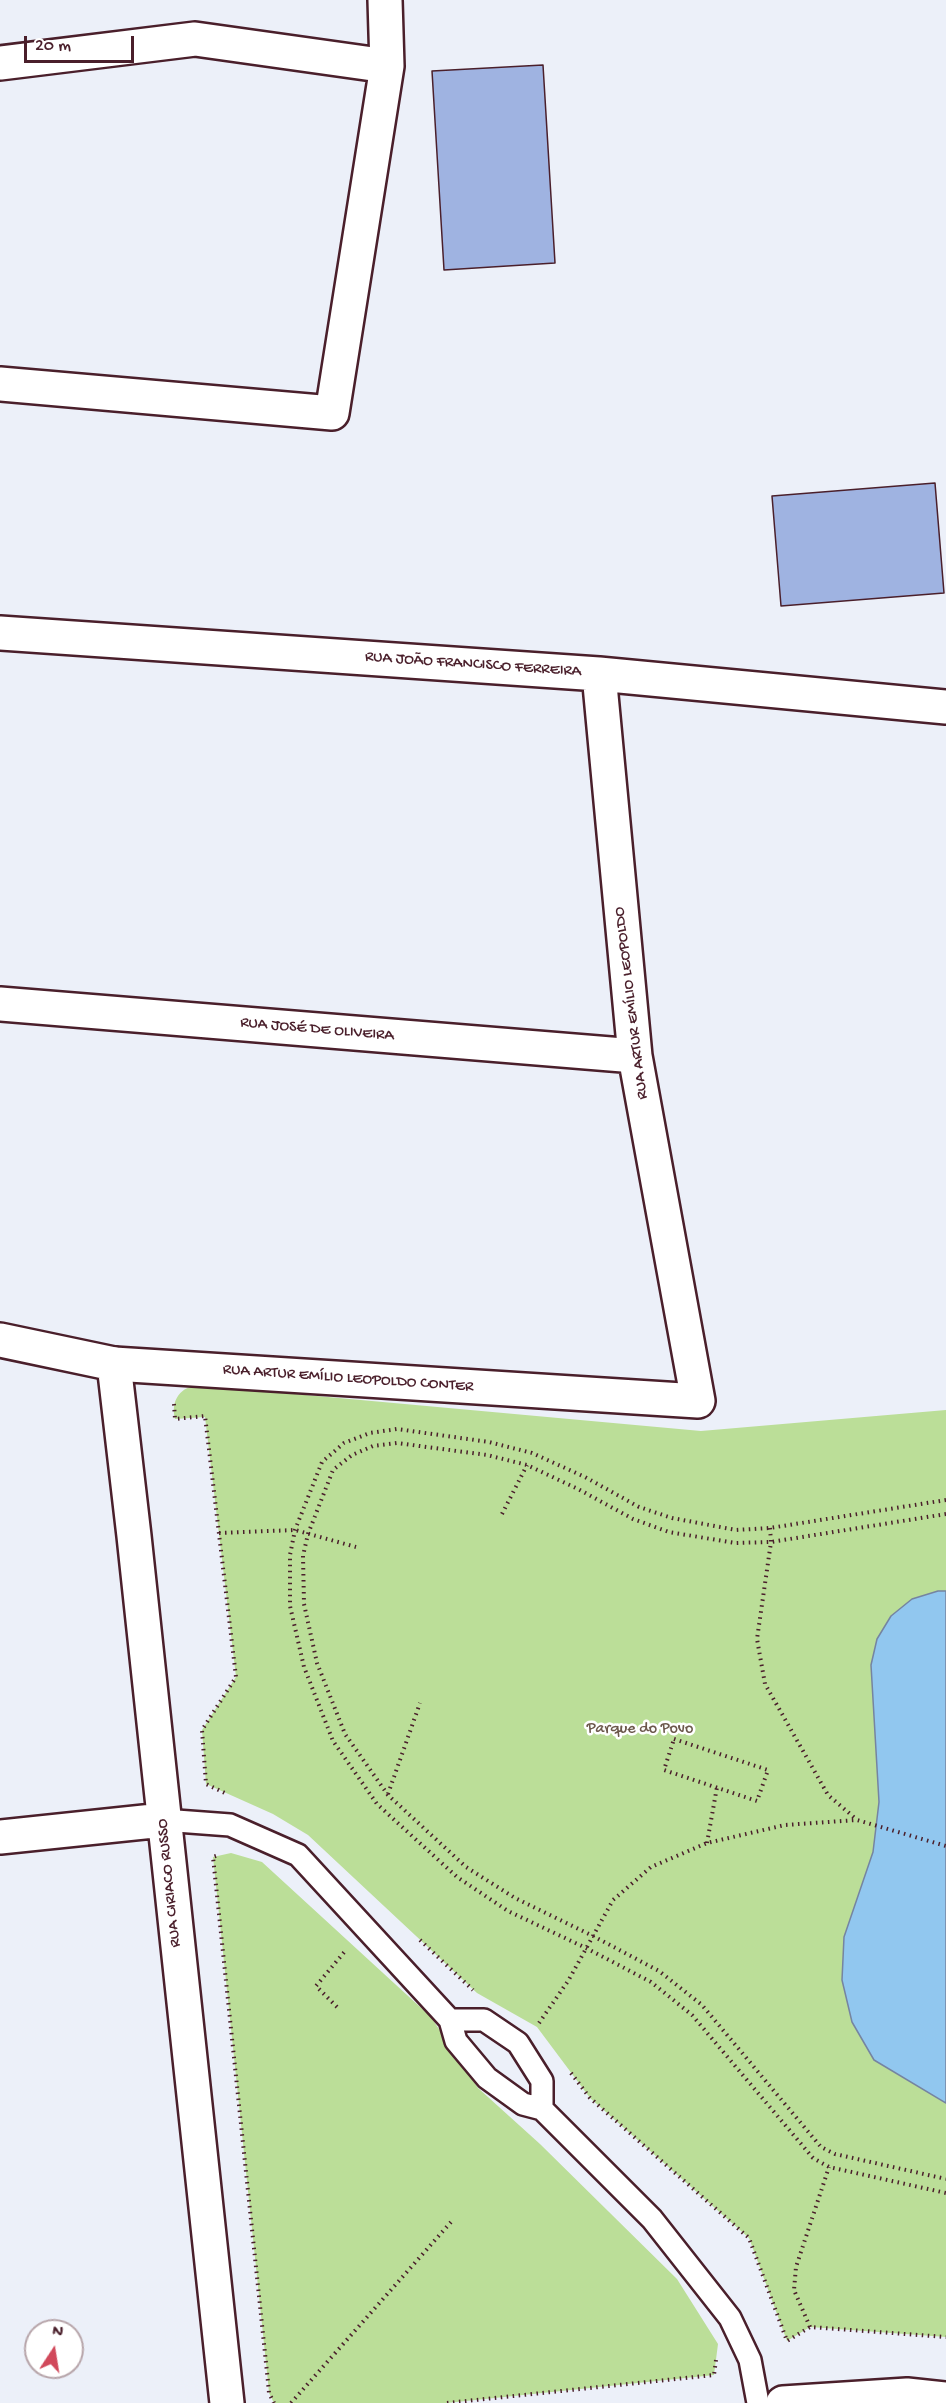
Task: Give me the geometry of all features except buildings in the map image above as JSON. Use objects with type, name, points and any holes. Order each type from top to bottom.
[{"type":"street","points":[[0,384],[332,413],[387,66],[385,0]]},
{"type":"street","points":[[0,63],[195,39],[387,66]]},
{"type":"street","name":"RUA JOÃO FRANCISCO FERREIRA","points":[[0,633],[599,674],[946,707]]},
{"type":"street","name":"RUA ARTUR EMÍLIO LEOPOLDO","points":[[599,674],[635,1056],[698,1401]]},
{"type":"street","name":"RUA JOSÉ DE OLIVEIRA","points":[[0,1004],[635,1056]]},
{"type":"street","name":"RUA ARTUR EMÍLIO LEOPOLDO CONTER","points":[[0,1340],[114,1364],[698,1401]]},
{"type":"street","name":"RUA CIRIACO RUSSO","points":[[114,1364],[227,2403]]},
{"type":"street","points":[[0,1837],[163,1820]]},
{"type":"street","points":[[783,2403],[907,2396],[946,2399]]},
{"type":"lane","points":[[163,1820],[230,1825],[298,1855],[450,2020],[456,2041],[487,2078],[523,2104],[542,2109],[652,2219],[730,2318],[750,2360],[758,2403]]},
{"type":"lane","points":[[450,2020],[484,2020],[518,2043],[542,2081],[542,2109]]},
{"type":"path","points":[[177,1396],[174,1403],[175,1419],[205,1416],[236,1677],[202,1730],[206,1784],[237,1798]]},
{"type":"path","points":[[946,1500],[770,1528],[736,1530],[672,1518],[639,1507],[585,1477],[532,1453],[489,1442],[397,1429],[370,1432],[344,1443],[322,1462],[295,1530],[290,1555],[290,1606],[304,1667],[333,1741],[378,1804],[457,1877],[508,1911],[651,1982],[692,2015],[813,2157],[828,2167],[946,2193]]},
{"type":"path","points":[[946,1514],[771,1542],[735,1543],[669,1532],[633,1519],[527,1465],[487,1455],[397,1443],[373,1446],[352,1455],[333,1470],[308,1534],[303,1556],[304,1604],[317,1663],[345,1734],[388,1795],[466,1867],[515,1898],[593,1935],[659,1971],[702,2005],[821,2147],[835,2154],[946,2179]]},
{"type":"path","points":[[502,1514],[527,1465]]},
{"type":"path","points":[[770,1528],[771,1542],[756,1639],[765,1684],[828,1795],[857,1820]]},
{"type":"path","points":[[219,1533],[295,1530],[356,1547]]},
{"type":"path","points":[[388,1795],[420,1703]]},
{"type":"path","points":[[674,1739],[768,1770],[757,1801],[717,1787],[664,1770],[674,1739]]},
{"type":"path","points":[[707,1843],[717,1787]]},
{"type":"path","points":[[537,2027],[568,1981],[613,1900],[651,1867],[707,1843],[785,1825],[857,1820],[946,1846]]},
{"type":"path","points":[[222,1855],[213,1857],[269,2393],[274,2403]]},
{"type":"path","points":[[418,1938],[477,1993]]},
{"type":"path","points":[[337,2007],[316,1986],[351,1944]]},
{"type":"path","points":[[570,2072],[590,2098],[749,2238],[788,2341],[810,2327],[946,2337]]},
{"type":"path","points":[[810,2327],[794,2290],[796,2267],[828,2167]]},
{"type":"path","points":[[291,2403],[451,2222]]},
{"type":"path","points":[[447,2403],[714,2375],[716,2354]]},
{"type":"green space","name":"Parque do Povo","points":[[196,1385],[701,1431],[946,1410],[946,2337],[810,2327],[787,2341],[749,2238],[590,2098],[537,2027],[477,1993],[308,1835],[273,1814],[206,1784],[202,1730],[236,1677],[205,1417],[175,1419],[174,1413],[175,1402],[180,1393]]},
{"type":"green space","points":[[231,1853],[262,1862],[431,2017],[478,2088],[540,2144],[677,2279],[718,2344],[714,2375],[447,2403],[274,2403],[269,2393],[213,1857]]},
{"type":"water","points":[[938,1591],[946,1591],[946,2103],[874,2060],[852,2022],[842,1980],[844,1937],[873,1852],[879,1802],[871,1665],[877,1639],[891,1616],[912,1599]]}]
